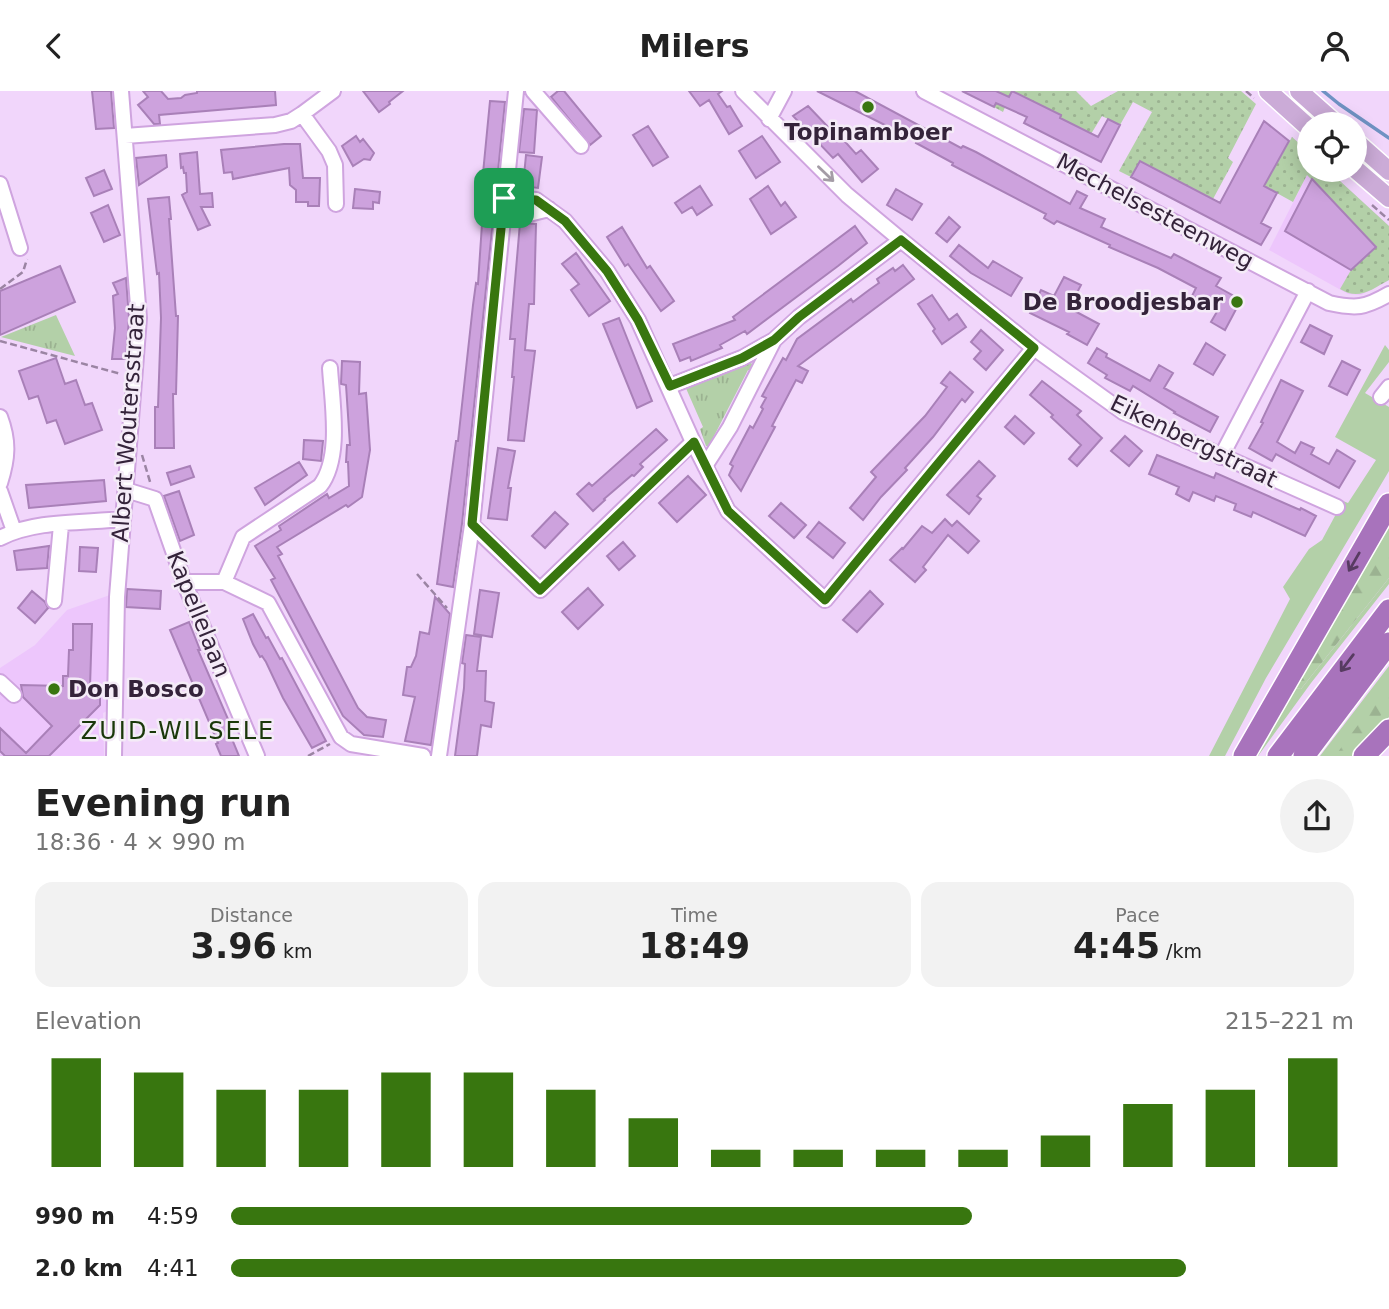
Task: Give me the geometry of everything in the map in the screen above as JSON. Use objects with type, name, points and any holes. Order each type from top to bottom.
[{"type":"highway","points":[[1244,756],[1389,504]]},
{"type":"highway","points":[[1278,756],[1389,610]]},
{"type":"highway","points":[[1304,756],[1389,643]]},
{"type":"highway","points":[[1364,756],[1389,730]]},
{"type":"main road","points":[[1268,91],[1297,117]]},
{"type":"main road","points":[[1299,91],[1323,112]]},
{"type":"main road","points":[[1367,152],[1389,171]]},
{"type":"main road","points":[[1367,179],[1389,198]]},
{"type":"street","name":"Albert Woutersstraat","points":[[114,756],[117,597],[139,318],[121,91]]},
{"type":"street","points":[[125,136],[275,125],[291,121],[333,91]]},
{"type":"street","points":[[439,756],[472,524],[516,91]]},
{"type":"street","points":[[533,91],[581,146]]},
{"type":"street","name":"Eikenbergstraat","points":[[743,91],[847,195],[1034,348],[1123,412],[1337,507]]},
{"type":"street","points":[[769,119],[784,91]]},
{"type":"street","name":"Mechelsesteenweg","points":[[924,91],[1329,303],[1352,308],[1371,305],[1389,295]]},
{"type":"street","points":[[302,114],[329,151],[335,165],[335,204]]},
{"type":"street","points":[[0,184],[20,248]]},
{"type":"street","points":[[504,205],[528,214],[549,209],[565,221],[607,271],[638,320],[728,511],[825,600],[1034,348]]},
{"type":"street","points":[[670,386],[742,358],[774,340],[799,317],[901,240]]},
{"type":"street","points":[[1221,457],[1308,291]]},
{"type":"street","points":[[705,466],[730,427],[774,340]]},
{"type":"street","points":[[224,582],[243,537],[320,486],[328,475],[334,435],[330,368]]},
{"type":"street","points":[[0,417],[7,435],[8,458],[0,483]]},
{"type":"street","points":[[472,524],[540,590],[694,442]]},
{"type":"street","points":[[126,490],[155,499]]},
{"type":"street","points":[[0,491],[14,531]]},
{"type":"street","name":"Kapellelaan","points":[[155,499],[184,582],[257,756]]},
{"type":"street","points":[[0,538],[14,531],[123,519]]},
{"type":"street","points":[[54,601],[61,525]]},
{"type":"street","points":[[184,582],[224,582],[268,603],[341,737],[351,744],[423,756]]},
{"type":"street","points":[[0,682],[14,695]]},
{"type":"path","points":[[0,289],[23,272],[27,262],[26,247],[20,248]]},
{"type":"path","points":[[0,341],[134,377]]},
{"type":"path","points":[[130,441],[143,456],[155,499]]},
{"type":"path","points":[[417,574],[458,621]]},
{"type":"path","points":[[308,756],[341,737]]},
{"type":"shaded area","points":[[1303,182],[1341,182],[1389,226],[1389,280],[1361,295],[1348,294],[1269,250]]},
{"type":"shaded area","name":"Don Bosco","points":[[110,595],[107,711],[103,713],[104,756],[0,756],[0,668],[35,645],[67,610]]},
{"type":"green space","points":[[996,91],[1012,91],[1003,112],[994,107],[1001,93]]},
{"type":"green space","points":[[1012,91],[1076,91],[1091,106],[1118,91],[1241,91],[1256,104],[1228,158],[1233,162],[1213,199],[1140,161],[1131,177],[1119,171],[1152,112],[1133,102],[1120,125],[1102,116],[1091,134],[1052,137],[1061,115]]},
{"type":"green space","points":[[1292,137],[1297,141],[1297,182],[1303,182],[1293,202],[1264,186]]},
{"type":"green space","points":[[1314,182],[1341,182],[1389,226],[1389,280],[1359,294],[1340,289],[1351,270],[1376,246]]},
{"type":"green space","points":[[56,315],[75,356],[1,337]]},
{"type":"green space","points":[[1385,345],[1389,350],[1389,362],[1365,393],[1389,407],[1389,471],[1266,678],[1225,756],[1209,756],[1290,599],[1283,587],[1309,549],[1322,540],[1343,501],[1348,503],[1376,460],[1335,437]]},
{"type":"green space","points":[[750,361],[753,366],[751,371],[748,370],[713,438],[715,440],[710,447],[706,446],[700,429],[703,427],[685,386]]},
{"type":"green space","points":[[1389,518],[1389,525],[1294,688],[1301,689],[1389,578],[1389,584],[1258,756],[1251,756]]},
{"type":"green space","points":[[1389,525],[1389,578],[1301,689],[1293,688]]},
{"type":"green space","points":[[1389,666],[1389,717],[1352,756],[1320,756]]},
{"type":"green space","points":[[1389,683],[1389,706],[1345,756],[1335,756]]},
{"type":"building","points":[[92,91],[111,91],[114,128],[96,129]]},
{"type":"building","points":[[143,91],[161,91],[168,99],[181,98],[197,91],[275,91],[276,105],[159,115],[160,124],[154,124],[138,105],[148,97]]},
{"type":"building","points":[[363,91],[403,91],[379,112]]},
{"type":"building","points":[[558,91],[564,91],[601,136],[590,145],[551,97]]},
{"type":"building","points":[[689,91],[722,91],[718,94],[727,107],[730,106],[742,126],[729,134],[709,100],[700,106]]},
{"type":"building","points":[[817,91],[855,91],[961,148],[963,146],[976,152],[1070,204],[1077,191],[1087,196],[1080,208],[1105,219],[1101,227],[1171,258],[1174,254],[1221,278],[1216,286],[1241,300],[1225,330],[1211,322],[1218,310],[1192,296],[1196,288],[1057,221],[1054,224],[1044,218],[1046,214],[952,165],[953,163],[916,143],[917,141]]},
{"type":"building","points":[[962,91],[996,91],[1009,97],[1012,91],[1098,137],[1108,119],[1120,125],[1101,162],[1024,123],[1027,117],[996,103],[994,107]]},
{"type":"building","points":[[490,101],[505,102],[462,524],[453,587],[437,584],[458,441],[476,283],[478,284],[484,194],[481,194]]},
{"type":"building","points":[[808,106],[829,128],[831,126],[856,154],[861,150],[878,169],[862,182],[838,154],[833,158],[793,116]]},
{"type":"building","points":[[524,109],[537,110],[534,153],[519,152]]},
{"type":"building","points":[[1264,121],[1289,141],[1264,186],[1277,193],[1261,223],[1271,228],[1261,245],[1131,177],[1140,161],[1220,203]]},
{"type":"building","points":[[648,126],[668,157],[653,166],[633,135]]},
{"type":"building","points":[[356,136],[360,142],[363,139],[374,153],[370,160],[364,159],[353,166],[342,146]]},
{"type":"building","points":[[762,136],[780,162],[756,178],[739,151]]},
{"type":"building","points":[[300,144],[303,178],[320,178],[319,206],[296,202],[296,190],[290,185],[289,168],[233,179],[232,172],[224,173],[221,150]]},
{"type":"building","points":[[197,152],[200,194],[212,193],[213,207],[201,207],[210,225],[198,230],[182,195],[187,192],[186,173],[183,167],[181,168],[180,154]]},
{"type":"building","points":[[166,155],[167,167],[139,185],[136,158]]},
{"type":"building","points":[[526,155],[542,157],[538,188],[523,186]]},
{"type":"building","points":[[104,170],[112,189],[94,196],[86,178]]},
{"type":"building","points":[[1310,182],[1315,182],[1376,247],[1351,270],[1285,231]]},
{"type":"building","points":[[700,186],[712,205],[697,215],[692,207],[682,213],[675,203]]},
{"type":"building","points":[[768,186],[781,206],[785,202],[796,217],[771,234],[750,199]]},
{"type":"building","points":[[355,189],[380,192],[379,203],[373,202],[373,209],[353,208]]},
{"type":"building","points":[[896,189],[922,204],[912,220],[887,205]]},
{"type":"building","points":[[169,197],[178,316],[176,394],[173,394],[174,448],[155,448],[161,318],[159,273],[157,274],[148,199]]},
{"type":"building","points":[[108,205],[120,235],[104,242],[91,213]]},
{"type":"building","points":[[949,217],[960,227],[947,242],[936,233]]},
{"type":"building","points":[[520,223],[536,224],[534,304],[529,304],[525,350],[535,351],[524,441],[508,440],[515,339],[510,339]]},
{"type":"building","points":[[855,226],[867,243],[838,266],[747,334],[745,331],[720,345],[722,348],[691,361],[690,357],[680,361],[673,344],[735,320],[733,317]]},
{"type":"building","points":[[622,227],[647,268],[650,266],[674,301],[661,311],[628,264],[625,266],[607,237]]},
{"type":"building","points":[[959,245],[988,268],[993,261],[1022,278],[1011,296],[971,273],[950,256]]},
{"type":"building","points":[[576,253],[610,301],[589,316],[571,290],[579,284],[562,264]]},
{"type":"building","points":[[903,265],[914,279],[798,366],[808,371],[802,383],[796,380],[741,491],[729,475],[733,466],[730,464],[750,426],[753,428],[763,409],[761,407],[766,398],[762,396],[783,358],[786,360],[797,339],[851,299],[853,302],[879,283],[877,279]]},
{"type":"building","points":[[60,266],[75,302],[0,335],[0,291]]},
{"type":"building","points":[[1064,277],[1081,285],[1069,308],[1099,324],[1087,345],[1067,334],[1069,332],[1030,313],[1041,290],[1054,296]]},
{"type":"building","points":[[126,278],[129,318],[126,359],[112,359],[115,328],[113,296],[118,294],[113,283]]},
{"type":"building","points":[[932,295],[949,320],[957,314],[966,327],[942,344],[918,304]]},
{"type":"building","points":[[619,318],[652,401],[637,408],[603,324]]},
{"type":"building","points":[[1310,325],[1332,336],[1324,354],[1301,342]]},
{"type":"building","points":[[981,330],[1003,350],[986,370],[974,359],[981,351],[971,342]]},
{"type":"building","points":[[1206,343],[1225,355],[1213,375],[1194,364]]},
{"type":"building","points":[[1097,348],[1107,354],[1106,357],[1150,381],[1159,365],[1173,373],[1164,388],[1218,417],[1210,432],[1174,413],[1133,386],[1130,391],[1105,378],[1107,375],[1088,363]]},
{"type":"building","points":[[56,358],[65,384],[76,380],[85,405],[92,403],[102,430],[65,444],[56,420],[47,423],[38,396],[29,399],[19,371]]},
{"type":"building","points":[[342,361],[360,362],[359,394],[366,393],[370,450],[362,497],[277,547],[282,554],[278,556],[358,708],[367,717],[386,720],[383,737],[364,735],[343,716],[271,580],[275,578],[255,546],[281,530],[279,526],[327,494],[329,498],[349,486],[346,462],[347,445],[350,445],[346,385],[341,384]]},
{"type":"building","points":[[1342,361],[1360,370],[1347,395],[1329,386]]},
{"type":"building","points":[[950,372],[973,392],[965,402],[962,399],[905,468],[907,470],[863,520],[850,508],[876,477],[871,472],[925,416],[947,387],[941,383]]},
{"type":"building","points":[[1281,380],[1303,391],[1277,442],[1295,453],[1301,442],[1314,448],[1311,454],[1329,464],[1337,450],[1355,461],[1339,488],[1276,454],[1272,461],[1249,448]]},
{"type":"building","points":[[1042,381],[1081,411],[1077,415],[1102,438],[1077,466],[1069,459],[1081,445],[1030,395]]},
{"type":"building","points":[[1015,416],[1034,433],[1024,444],[1005,427]]},
{"type":"building","points":[[656,429],[667,440],[640,464],[643,467],[634,476],[593,511],[577,494],[589,483],[592,486]]},
{"type":"building","points":[[1125,436],[1142,451],[1129,466],[1111,451]]},
{"type":"building","points":[[304,440],[323,441],[321,461],[303,459]]},
{"type":"building","points":[[498,448],[515,451],[508,488],[511,488],[507,520],[488,518]]},
{"type":"building","points":[[1157,455],[1214,478],[1216,473],[1316,516],[1305,536],[1253,512],[1251,517],[1234,510],[1236,504],[1216,496],[1214,501],[1193,492],[1189,501],[1176,494],[1179,487],[1149,474]]},
{"type":"building","points":[[979,461],[995,476],[977,496],[981,499],[969,514],[947,495]]},
{"type":"building","points":[[299,462],[307,475],[265,505],[255,488]]},
{"type":"building","points":[[190,466],[194,477],[171,485],[167,473]]},
{"type":"building","points":[[688,476],[706,495],[677,522],[659,503]]},
{"type":"building","points":[[104,480],[106,501],[29,508],[26,485]]},
{"type":"building","points":[[179,491],[194,535],[180,541],[164,496]]},
{"type":"building","points":[[781,503],[806,525],[794,538],[769,516]]},
{"type":"building","points":[[555,512],[568,524],[545,548],[532,536]]},
{"type":"building","points":[[945,519],[952,526],[957,521],[979,541],[968,553],[948,535],[923,567],[926,570],[915,582],[890,560],[922,526],[932,533]]},
{"type":"building","points":[[819,522],[845,543],[833,558],[807,537]]},
{"type":"building","points":[[623,542],[635,556],[619,570],[607,556]]},
{"type":"building","points":[[49,546],[47,568],[17,570],[14,551]]},
{"type":"building","points":[[80,547],[98,548],[96,572],[79,571]]},
{"type":"building","points":[[588,588],[603,605],[578,629],[562,612]]},
{"type":"building","points":[[127,589],[161,591],[160,609],[126,607]]},
{"type":"building","points":[[480,590],[499,593],[492,637],[474,634]]},
{"type":"building","points":[[32,591],[48,608],[35,623],[18,608]]},
{"type":"building","points":[[870,591],[883,604],[857,632],[843,620]]},
{"type":"building","points":[[435,597],[450,614],[431,745],[405,741],[415,697],[403,695],[407,667],[411,667],[416,656],[420,632],[429,634]]},
{"type":"building","points":[[253,614],[266,638],[268,637],[280,659],[282,658],[326,741],[312,748],[283,698],[266,662],[253,644],[243,619]]},
{"type":"building","points":[[189,622],[198,650],[231,726],[227,727],[239,756],[221,756],[170,630]]},
{"type":"building","points":[[73,624],[92,624],[90,687],[100,687],[100,705],[49,756],[5,756],[0,751],[0,728],[26,753],[52,726],[23,697],[21,685],[63,686],[63,676],[68,676],[69,650],[73,650]]},
{"type":"building","points":[[466,635],[481,637],[477,671],[486,671],[485,701],[494,703],[491,727],[481,725],[477,756],[455,756],[464,688],[465,664],[462,663]]},
{"type":"waterway","points":[[1323,91],[1389,138]]},
{"type":"place","name":"Topinamboer","points":[[868,107]]},
{"type":"place","name":"De Broodjesbar","points":[[1237,302]]},
{"type":"place","name":"Don Bosco","points":[[54,689]]},
{"type":"district","name":"ZUID-WILSELE","points":[[178,731]]},
{"type":"route","points":[[504,198],[536,200],[565,221],[607,271],[638,320],[670,386],[742,358],[774,340],[799,317],[901,240],[1034,348],[825,600],[728,511],[694,442],[540,590],[472,524],[504,198]]}]
